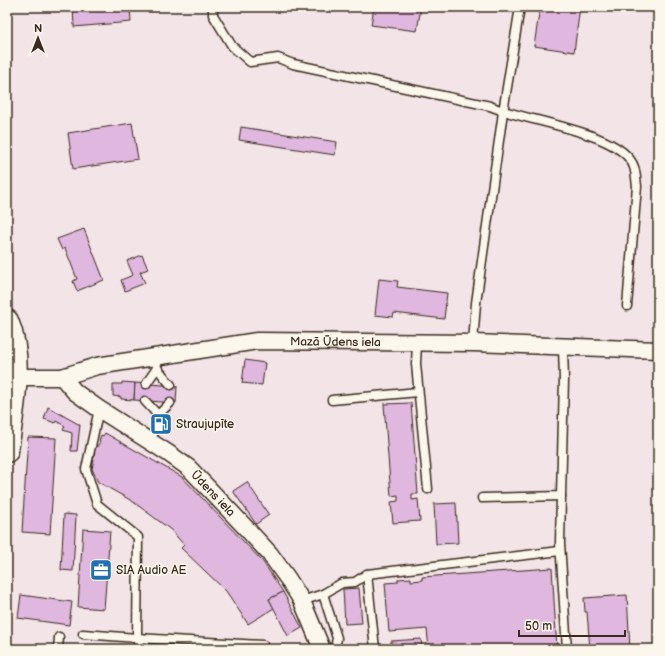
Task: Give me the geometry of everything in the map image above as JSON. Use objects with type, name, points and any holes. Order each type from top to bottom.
[{"type":"main road","points":[[7,321],[13,339],[7,451]]},
{"type":"street","name":"Mazā Ūdens iela","points":[[11,376],[62,377],[97,366],[156,362],[257,341],[473,343],[658,350]]},
{"type":"street","name":"Ūdens iela","points":[[62,377],[75,392],[189,468],[270,554],[302,601],[322,649]]},
{"type":"lane","points":[[213,7],[213,15],[232,46],[250,62],[278,58],[293,64],[490,106],[503,112],[540,120],[593,136],[622,150],[634,166],[637,186],[627,306]]},
{"type":"lane","points":[[473,343],[476,303],[503,112],[520,7]]},
{"type":"lane","points":[[418,342],[416,364],[428,489]]},
{"type":"lane","points":[[563,347],[564,380],[560,551],[567,649]]},
{"type":"lane","points":[[146,384],[156,362]]},
{"type":"lane","points":[[156,362],[171,386]]},
{"type":"lane","points":[[332,400],[418,392]]},
{"type":"lane","points":[[145,401],[158,415]]},
{"type":"lane","points":[[149,441],[156,430],[158,415],[170,402]]},
{"type":"lane","points":[[99,409],[86,469],[97,504],[138,537],[137,638],[140,649]]},
{"type":"lane","points":[[482,498],[561,496]]},
{"type":"lane","points":[[302,601],[323,594],[342,583],[355,582],[367,574],[560,551]]},
{"type":"lane","points":[[367,574],[375,649]]},
{"type":"lane","points":[[323,594],[337,638],[335,649]]},
{"type":"lane","points":[[83,634],[263,645]]},
{"type":"lane","points":[[58,649],[59,637]]},
{"type":"building","points":[[73,7],[130,7],[131,22],[74,27]]},
{"type":"building","points":[[374,7],[421,7],[417,31],[371,25]]},
{"type":"building","points":[[540,7],[580,7],[574,52],[534,46]]},
{"type":"building","points":[[132,123],[138,159],[73,169],[68,133]]},
{"type":"building","points":[[241,127],[337,142],[335,155],[239,140]]},
{"type":"building","points":[[84,229],[104,280],[77,291],[73,281],[77,279],[65,248],[62,250],[57,239]]},
{"type":"building","points":[[142,255],[148,269],[140,272],[145,283],[125,291],[121,280],[133,275],[127,261]]},
{"type":"building","points":[[379,279],[398,281],[397,287],[447,293],[444,319],[394,313],[393,317],[375,315]]},
{"type":"building","points":[[245,360],[265,363],[262,385],[242,383]]},
{"type":"building","points":[[122,382],[135,383],[134,400],[121,399],[121,397],[113,396],[113,384],[122,384]]},
{"type":"building","points":[[135,383],[177,386],[176,403],[134,400]]},
{"type":"building","points":[[411,403],[418,494],[412,494],[412,500],[418,499],[420,521],[393,523],[391,502],[398,501],[398,495],[391,496],[384,404]]},
{"type":"building","points":[[48,407],[80,425],[77,451],[71,451],[72,433],[63,430],[65,426],[56,421],[55,423],[44,419]]},
{"type":"building","points":[[105,433],[182,477],[263,562],[283,592],[269,599],[274,608],[248,624],[226,591],[181,548],[184,545],[171,530],[132,501],[98,482],[92,469],[94,459],[92,458],[94,448],[96,448],[100,442],[101,435],[103,436]]},
{"type":"building","points":[[28,437],[56,438],[50,534],[22,532]]},
{"type":"building","points":[[247,482],[269,515],[256,524],[233,491]]},
{"type":"building","points":[[456,503],[458,543],[436,544],[434,504]]},
{"type":"building","points":[[64,514],[76,515],[73,571],[61,570]]},
{"type":"building","points":[[83,529],[110,531],[104,609],[78,607]]},
{"type":"building","points":[[552,568],[557,649],[429,649],[427,629],[389,632],[385,583],[398,582],[398,579],[411,578],[411,581],[422,580],[422,577]]},
{"type":"building","points":[[359,588],[362,623],[345,624],[343,589]]},
{"type":"building","points":[[283,592],[302,628],[288,636],[269,599]]},
{"type":"building","points":[[21,595],[72,602],[69,625],[18,618]]},
{"type":"building","points":[[627,595],[630,649],[590,649],[587,612],[585,612],[584,598]]},
{"type":"building","points":[[421,639],[422,649],[391,649],[391,641]]},
{"type":"place","name":"Straujupīte","points":[[161,424]]},
{"type":"place","name":"SIA Audio AE","points":[[101,570]]}]
